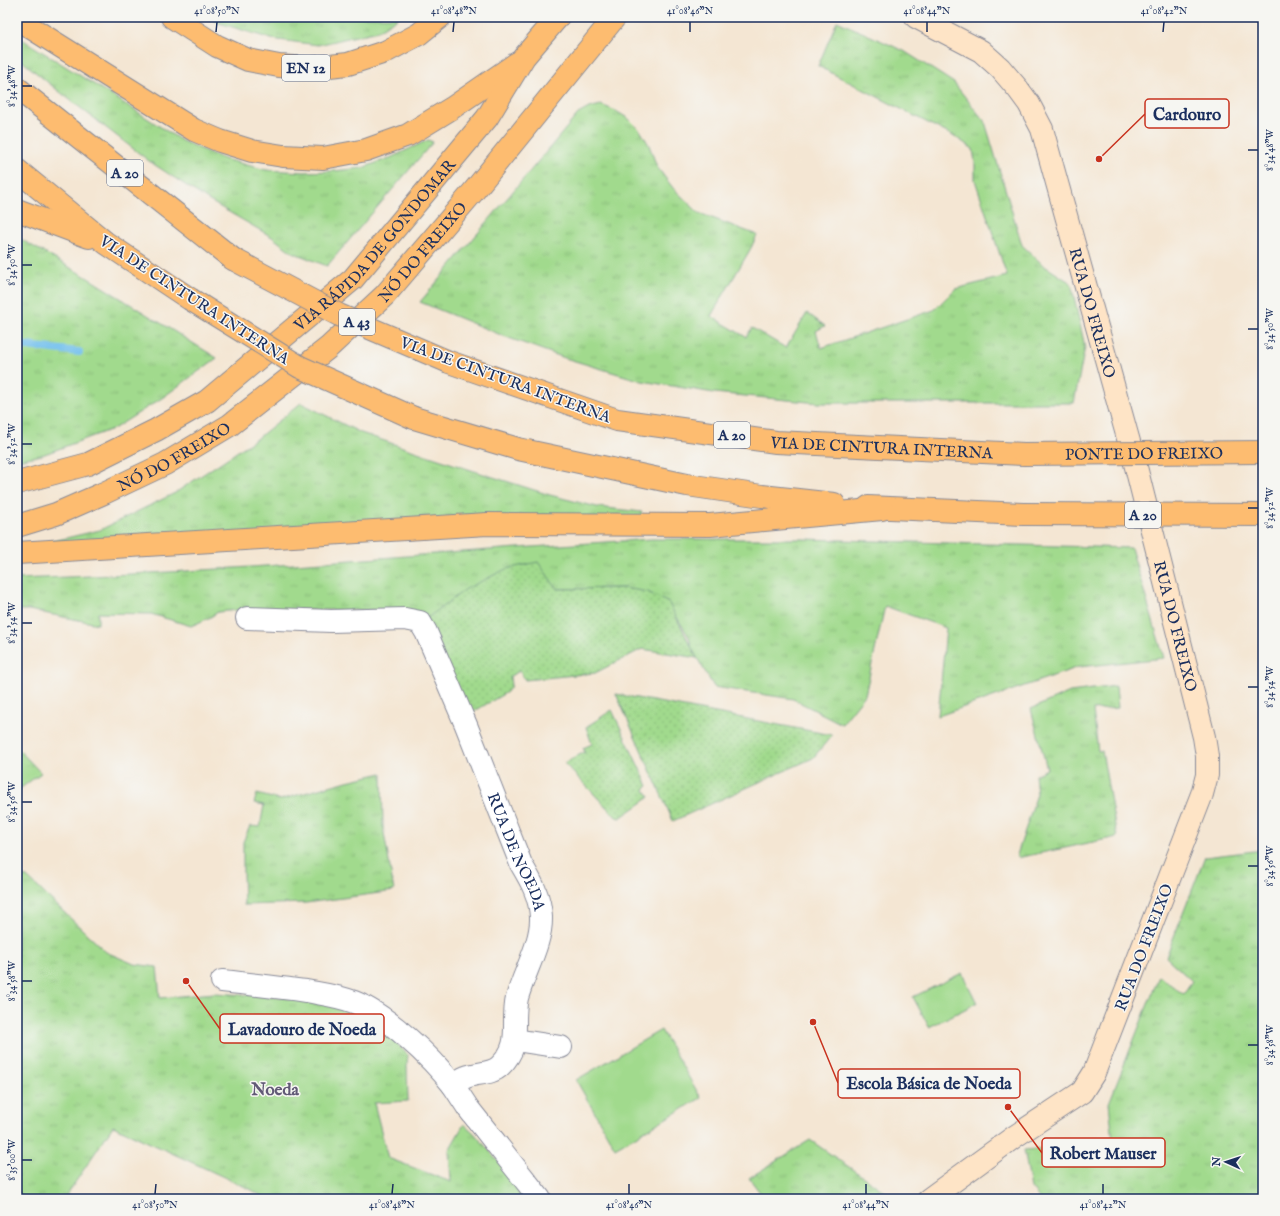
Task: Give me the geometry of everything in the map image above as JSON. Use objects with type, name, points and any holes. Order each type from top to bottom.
[{"type":"main road","name":"EN 12","points":[[172,17],[217,46],[248,60],[279,66],[311,68],[348,64],[384,52],[419,34],[440,17]]},
{"type":"main road","name":"VIA RÁPIDA DE GONDOMAR","points":[[17,483],[88,464],[156,430],[207,402],[335,295],[353,279],[487,118],[524,57],[558,17]]},
{"type":"main road","name":"NÓ DO FREIXO","points":[[17,526],[56,514],[165,464],[230,425],[328,348],[385,294],[474,192],[615,17]]},
{"type":"main road","name":"RUA DO FREIXO","points":[[916,18],[981,51],[1000,68],[1018,89],[1029,104],[1042,130],[1136,467],[1204,737],[1207,756],[1207,775],[1202,794],[1094,1073],[1082,1092],[1014,1137],[929,1199]]},
{"type":"main road","points":[[17,19],[194,130],[220,141],[252,151],[283,156],[323,158],[366,150],[408,135],[452,108],[524,57]]},
{"type":"main road","name":"VIA DE CINTURA INTERNA","points":[[17,88],[234,258],[339,315],[449,362],[617,420],[776,442],[1024,454]]},
{"type":"main road","name":"VIA DE CINTURA INTERNA","points":[[17,170],[106,243],[190,299],[300,367],[414,418],[518,449],[687,485],[762,496],[882,509],[1023,514],[1263,515]]},
{"type":"main road","points":[[17,210],[106,243]]},
{"type":"main road","name":"PONTE DO FREIXO","points":[[1024,454],[1263,452]]},
{"type":"main road","points":[[17,553],[487,524],[710,526],[882,509]]},
{"type":"street","name":"RUA DE NOEDA","points":[[247,618],[331,621],[405,619],[420,622],[426,632],[466,725],[521,864],[533,885],[539,900],[541,917],[540,928],[517,999],[515,1040],[509,1056],[499,1068],[487,1073],[465,1077],[453,1085]]},
{"type":"street","points":[[222,981],[273,986],[327,995],[354,1002],[393,1025],[439,1067],[468,1108],[540,1199]]},
{"type":"street","points":[[515,1040],[561,1047]]},
{"type":"green space","points":[[207,17],[399,17],[378,31],[318,45],[271,39],[216,22]]},
{"type":"green space","points":[[837,21],[904,51],[954,83],[985,122],[1022,245],[1043,265],[1071,283],[1085,347],[1074,403],[819,403],[714,393],[642,381],[565,358],[506,337],[420,302],[578,114],[589,108],[601,105],[616,111],[629,119],[640,130],[649,145],[657,167],[673,188],[699,213],[757,235],[751,248],[711,316],[746,337],[752,328],[786,348],[807,313],[825,326],[816,331],[821,348],[934,310],[955,289],[1007,276],[975,180],[973,149],[957,138],[818,66]]},
{"type":"green space","points":[[17,36],[182,141],[224,159],[266,170],[304,172],[362,168],[390,158],[428,140],[433,142],[327,266],[292,252],[272,237],[208,200],[149,161],[17,57]]},
{"type":"green space","points":[[17,237],[88,278],[217,358],[162,398],[115,428],[42,455],[17,460]]},
{"type":"green space","points":[[301,403],[361,433],[550,495],[597,507],[642,512],[641,518],[41,544],[100,530],[175,493],[259,437]]},
{"type":"green space","points":[[652,539],[803,539],[1131,548],[1164,658],[1079,667],[938,716],[946,628],[885,606],[865,695],[842,724],[793,699],[714,687],[692,649],[689,637],[668,603],[624,588],[557,589],[426,619],[381,610],[237,610],[218,612],[191,626],[151,614],[98,613],[98,624],[29,610],[17,610],[17,579],[176,572]]},
{"type":"green space","points":[[538,562],[557,589],[624,588],[648,592],[669,603],[697,658],[642,649],[595,673],[525,680],[520,671],[510,676],[511,686],[507,692],[468,715],[426,619],[466,589],[506,569]]},
{"type":"green space","points":[[1116,686],[1118,708],[1093,710],[1098,751],[1102,751],[1117,837],[1017,858],[1037,794],[1035,775],[1047,769],[1031,709],[1070,692]]},
{"type":"green space","points":[[616,694],[832,735],[813,758],[673,821]]},
{"type":"green space","points":[[612,710],[648,786],[644,789],[650,797],[620,818],[616,817],[564,763],[585,752],[583,748],[592,744],[586,727]]},
{"type":"green space","points":[[17,748],[41,773],[17,791]]},
{"type":"green space","points":[[382,773],[383,827],[394,891],[306,903],[244,905],[243,842],[250,826],[260,827],[264,805],[254,803],[257,794],[280,800],[347,781]]},
{"type":"green space","points":[[1263,850],[1263,1199],[1040,1199],[1031,1188],[1024,1150],[1081,1146],[1113,1141],[1109,1103],[1159,976],[1183,994],[1192,981],[1166,957],[1205,857]]},
{"type":"green space","points":[[17,876],[27,877],[106,952],[134,964],[157,967],[160,998],[214,993],[279,997],[340,1005],[385,1031],[408,1055],[408,1101],[374,1103],[388,1158],[451,1182],[449,1150],[464,1124],[474,1133],[531,1199],[266,1199],[252,1190],[113,1126],[64,1199],[22,1199],[17,1188]]},
{"type":"green space","points":[[962,973],[977,1003],[929,1027],[913,997]]},
{"type":"green space","points":[[661,1030],[701,1098],[615,1148],[576,1080]]},
{"type":"green space","points":[[810,1140],[895,1199],[765,1199],[749,1178]]},
{"type":"waterway","points":[[17,345],[79,352]]},
{"type":"place","name":"Cardouro","points":[[1099,159]]},
{"type":"place","name":"Lavadouro de Noeda","points":[[186,981]]},
{"type":"place","name":"Escola Básica de Noeda","points":[[813,1022]]},
{"type":"place","name":"Robert Mauser","points":[[1008,1107]]},
{"type":"district","name":"Noeda","points":[[275,1089]]}]
